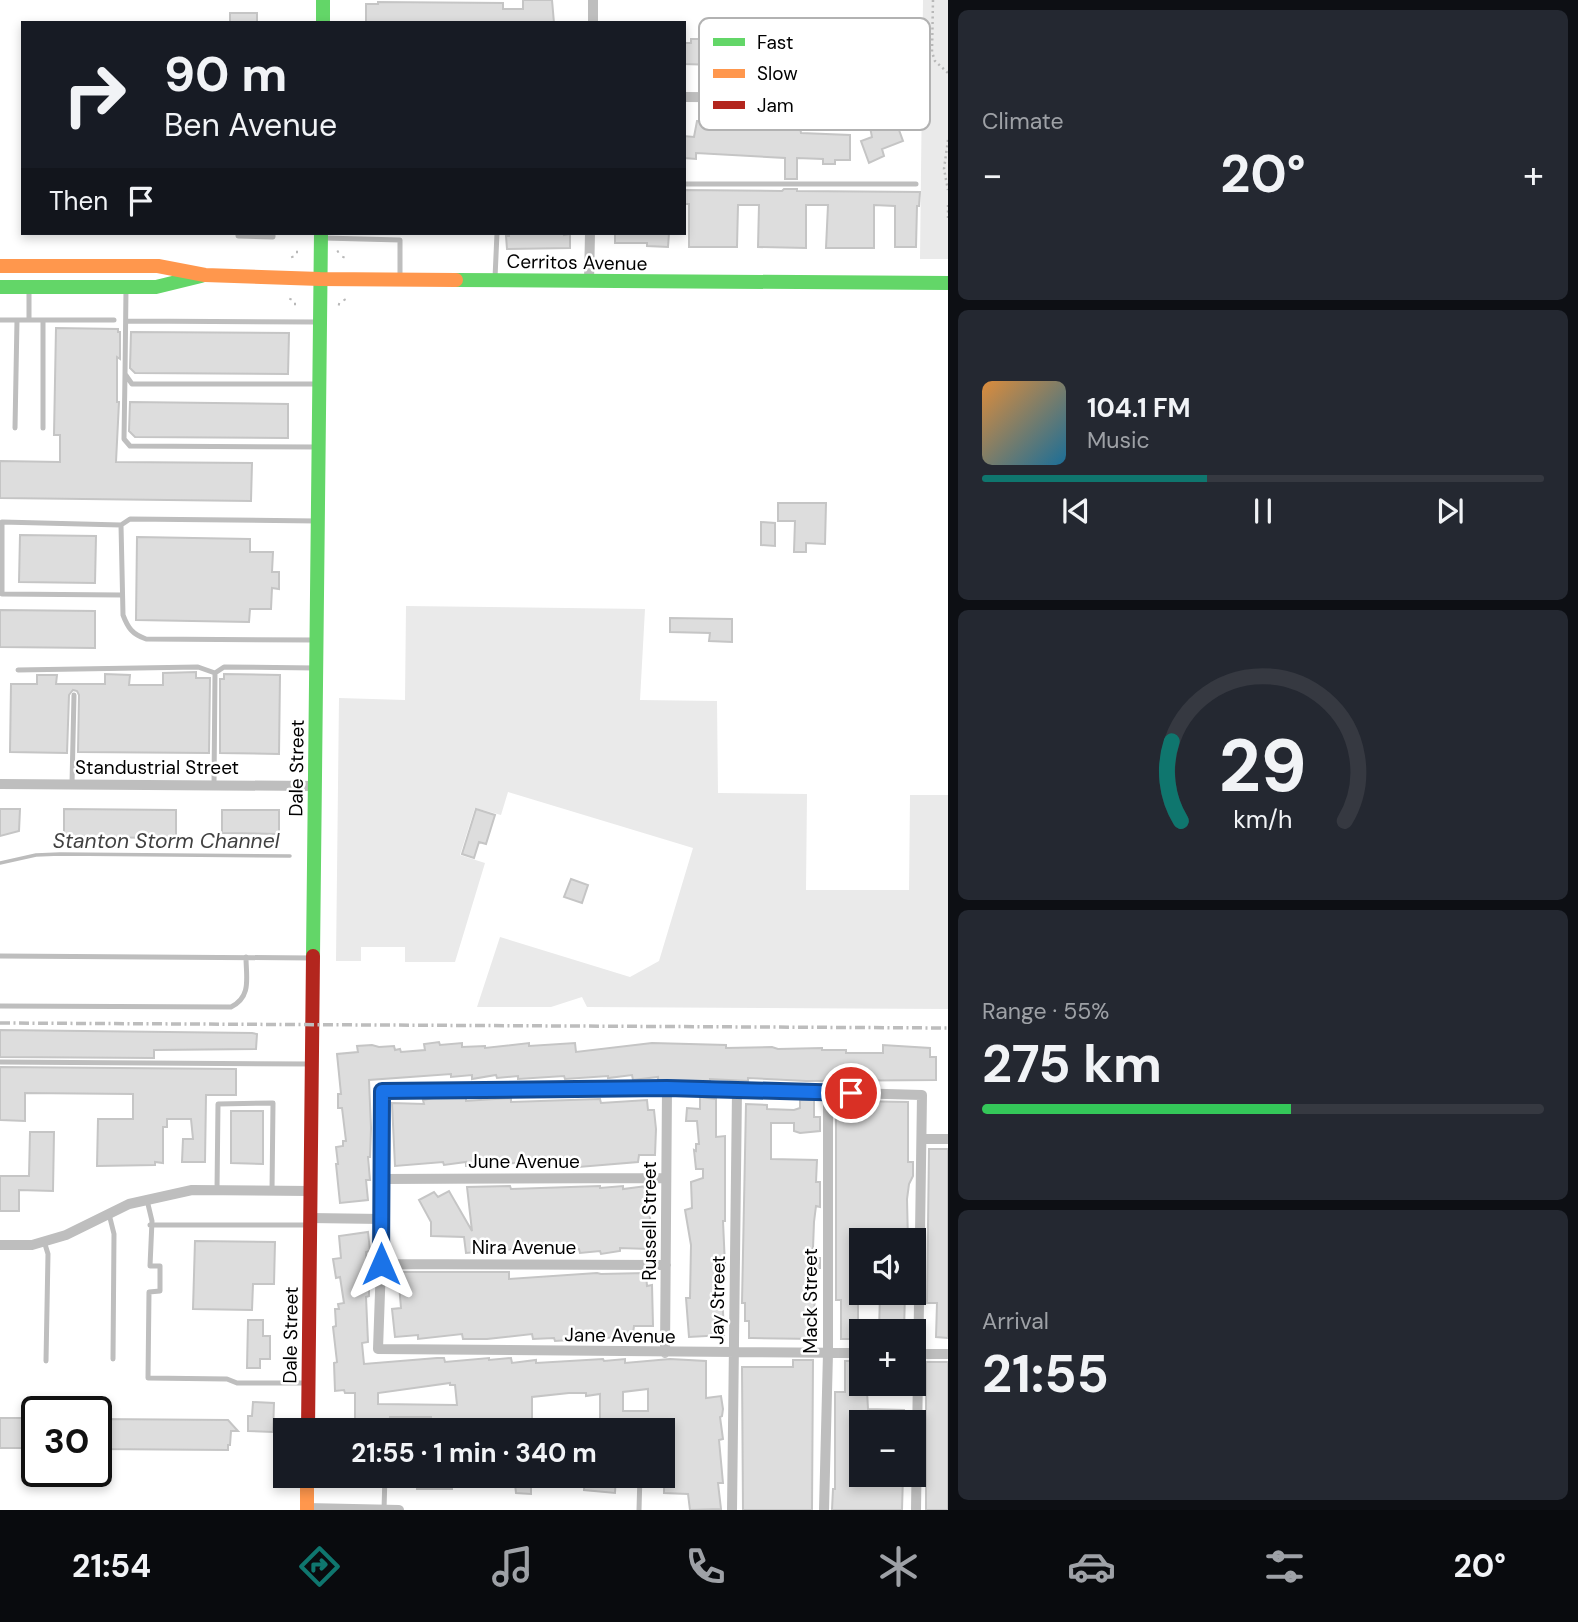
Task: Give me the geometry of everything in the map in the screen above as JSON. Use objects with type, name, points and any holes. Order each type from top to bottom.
[{"type":"street","points":[[323,0],[323,21]]},
{"type":"street","points":[[593,0],[593,21]]},
{"type":"street","name":"Dale Street","points":[[308,1418],[321,235]]},
{"type":"street","points":[[589,282],[590,235]]},
{"type":"street","name":"Cerritos Avenue","points":[[0,266],[158,266],[205,275],[320,279],[948,283]]},
{"type":"street","name":"Cerritos Avenue","points":[[0,287],[156,287],[205,275]]},
{"type":"street","name":"Standustrial Street","points":[[0,784],[315,786]]},
{"type":"street","points":[[381,1264],[382,1091],[667,1088],[922,1096],[917,1319]]},
{"type":"street","name":"Russell Street","points":[[665,1353],[667,1088]]},
{"type":"street","name":"Jay Street","points":[[732,1510],[737,1090]]},
{"type":"street","name":"Mack Street","points":[[824,1510],[828,1353],[828,1092]]},
{"type":"street","points":[[923,1139],[948,1139]]},
{"type":"street","name":"June Avenue","points":[[382,1179],[666,1178]]},
{"type":"street","points":[[0,1245],[32,1245],[66,1235],[129,1204],[192,1190],[310,1191]]},
{"type":"street","points":[[310,1222],[382,1219]]},
{"type":"street","name":"Jane Avenue","points":[[381,1264],[378,1349],[849,1353]]},
{"type":"street","name":"Nira Avenue","points":[[381,1264],[666,1265]]},
{"type":"street","points":[[926,1354],[948,1354]]},
{"type":"street","points":[[916,1396],[916,1510]]},
{"type":"street","points":[[307,1488],[307,1509],[399,1510]]},
{"type":"lane","points":[[686,184],[916,184]]},
{"type":"lane","points":[[238,235],[273,235]]},
{"type":"lane","points":[[321,235],[400,240],[400,280]]},
{"type":"lane","points":[[494,281],[497,235]]},
{"type":"lane","points":[[29,287],[29,320]]},
{"type":"lane","points":[[126,287],[124,439],[130,446],[318,447]]},
{"type":"lane","points":[[0,320],[114,320]]},
{"type":"lane","points":[[15,428],[17,320]]},
{"type":"lane","points":[[43,320],[43,428]]},
{"type":"lane","points":[[126,321],[320,322]]},
{"type":"lane","points":[[125,374],[132,384],[319,384]]},
{"type":"lane","points":[[121,595],[2,594],[2,522],[121,524],[130,519],[317,521]]},
{"type":"lane","points":[[121,524],[122,615],[135,635],[146,639],[316,640]]},
{"type":"lane","points":[[18,670],[198,667],[215,673]]},
{"type":"lane","points":[[215,673],[224,667],[316,668]]},
{"type":"lane","points":[[214,785],[215,673]]},
{"type":"lane","points":[[72,784],[74,695]]},
{"type":"lane","points":[[0,956],[313,958]]},
{"type":"lane","points":[[0,1006],[232,1007],[244,998],[247,990],[246,957]]},
{"type":"lane","points":[[0,1062],[312,1064]]},
{"type":"lane","points":[[217,1190],[218,1104],[273,1103],[272,1191]]},
{"type":"lane","points":[[147,1200],[150,1266],[160,1266],[160,1291],[149,1292],[149,1378],[227,1379],[237,1384],[308,1383]]},
{"type":"lane","points":[[109,1214],[114,1234],[113,1359]]},
{"type":"lane","points":[[150,1225],[310,1222]]},
{"type":"lane","points":[[44,1241],[48,1254],[46,1362]]},
{"type":"lane","points":[[384,1510],[385,1488]]},
{"type":"lane","points":[[639,1510],[640,1488]]},
{"type":"path","points":[[933,0],[932,52],[935,61],[948,73]]},
{"type":"path","points":[[948,140],[944,169],[948,190]]},
{"type":"path","points":[[948,205],[948,219]]},
{"type":"shaded area","points":[[923,0],[948,0],[948,259],[920,259],[921,130],[930,130],[930,18],[923,18]]},
{"type":"shaded area","points":[[406,606],[645,609],[640,700],[717,701],[718,793],[807,794],[806,890],[909,890],[910,795],[948,795],[948,1009],[587,1007],[582,997],[551,1007],[477,1007],[500,937],[630,977],[659,961],[693,848],[508,792],[501,815],[475,808],[460,855],[485,863],[455,962],[405,962],[405,947],[361,947],[361,961],[336,961],[339,698],[405,700]]},
{"type":"building","points":[[523,0],[552,0],[554,21],[366,21],[366,4],[378,2],[503,3],[503,9],[523,9]]},
{"type":"building","points":[[230,13],[257,13],[257,21],[230,21]]},
{"type":"building","points":[[691,39],[699,39],[699,64],[686,64],[686,43],[691,43]]},
{"type":"building","points":[[697,121],[699,130],[800,130],[801,133],[850,135],[850,160],[835,160],[835,164],[823,164],[823,159],[797,158],[797,179],[785,179],[785,158],[696,153],[696,159],[686,158],[686,136],[694,137]]},
{"type":"building","points":[[871,130],[899,130],[903,141],[882,149],[884,156],[869,163],[861,141],[872,137]]},
{"type":"building","points":[[797,189],[920,192],[916,247],[895,247],[895,206],[874,205],[874,248],[826,248],[828,205],[806,205],[806,248],[758,247],[759,205],[738,205],[737,247],[689,247],[689,204],[686,204],[686,190]]},
{"type":"building","points":[[570,235],[570,248],[507,249],[506,236]]},
{"type":"building","points":[[615,235],[669,235],[668,247],[647,246],[647,243],[615,243]]},
{"type":"building","points":[[56,328],[118,329],[120,332],[120,359],[117,357],[119,402],[116,462],[252,463],[251,501],[0,498],[0,461],[60,462],[60,435],[54,435]]},
{"type":"building","points":[[131,332],[289,333],[288,374],[135,373],[130,368]]},
{"type":"building","points":[[130,402],[288,404],[288,438],[135,437],[129,431]]},
{"type":"building","points":[[778,503],[826,503],[825,544],[806,543],[806,552],[794,552],[795,521],[778,521]]},
{"type":"building","points":[[761,522],[775,523],[775,546],[761,545]]},
{"type":"building","points":[[20,535],[96,536],[95,583],[19,582]]},
{"type":"building","points":[[137,537],[250,539],[250,552],[273,552],[272,572],[279,572],[279,589],[272,588],[271,609],[250,609],[249,622],[136,620]]},
{"type":"building","points":[[0,610],[95,611],[95,648],[0,647]]},
{"type":"building","points":[[670,618],[732,619],[732,642],[709,641],[710,633],[670,632]]},
{"type":"building","points":[[196,672],[196,678],[210,678],[209,753],[78,752],[79,695],[73,690],[69,695],[67,753],[10,752],[11,684],[37,684],[37,675],[57,675],[56,684],[105,684],[105,674],[130,675],[129,685],[163,685],[163,673]]},
{"type":"building","points":[[224,674],[280,675],[279,754],[220,753],[220,679],[224,679]]},
{"type":"building","points":[[0,809],[20,809],[19,831],[0,836]]},
{"type":"building","points":[[64,809],[176,810],[176,838],[64,837]]},
{"type":"building","points":[[476,809],[495,815],[486,844],[479,842],[474,858],[462,854]]},
{"type":"building","points":[[222,810],[279,810],[279,834],[222,833]]},
{"type":"building","points":[[571,879],[588,885],[582,903],[564,897]]},
{"type":"building","points":[[0,1030],[257,1034],[256,1049],[154,1050],[154,1058],[0,1057]]},
{"type":"building","points":[[439,1042],[440,1045],[462,1043],[462,1047],[485,1048],[529,1043],[529,1046],[575,1043],[576,1052],[652,1043],[726,1045],[726,1048],[822,1048],[846,1050],[846,1053],[883,1053],[883,1045],[930,1048],[930,1057],[936,1057],[936,1080],[806,1081],[748,1078],[748,1081],[710,1081],[658,1080],[658,1077],[633,1080],[632,1075],[608,1078],[565,1079],[564,1076],[518,1079],[518,1076],[497,1078],[496,1075],[472,1079],[472,1075],[451,1077],[451,1074],[369,1080],[371,1128],[368,1157],[370,1180],[366,1180],[368,1200],[340,1203],[336,1147],[343,1146],[343,1141],[346,1141],[342,1108],[338,1108],[338,1094],[341,1094],[337,1054],[358,1052],[357,1046],[372,1045],[394,1046],[395,1050],[400,1049],[401,1052],[425,1050],[424,1044]]},
{"type":"building","points":[[0,1067],[236,1069],[236,1095],[206,1095],[205,1162],[182,1162],[183,1139],[193,1139],[191,1119],[167,1119],[167,1127],[163,1127],[163,1163],[97,1166],[98,1119],[133,1119],[133,1094],[25,1093],[25,1121],[0,1120]]},
{"type":"building","points":[[700,1097],[716,1099],[716,1137],[725,1136],[725,1266],[722,1288],[724,1335],[689,1337],[686,1298],[690,1298],[691,1245],[685,1210],[692,1208],[691,1182],[703,1178],[703,1169],[696,1169],[694,1150],[696,1151],[696,1144],[699,1144],[697,1121],[686,1121],[687,1108],[700,1109]]},
{"type":"building","points":[[466,1098],[466,1101],[511,1098],[511,1102],[600,1099],[601,1103],[647,1100],[648,1110],[654,1110],[655,1155],[639,1155],[638,1162],[579,1167],[579,1163],[541,1166],[533,1162],[466,1166],[466,1162],[444,1165],[443,1162],[395,1166],[392,1103],[424,1104],[423,1100]]},
{"type":"building","points":[[800,1100],[814,1100],[814,1117],[820,1117],[820,1131],[800,1133],[794,1131],[794,1123],[771,1123],[771,1159],[817,1160],[816,1182],[820,1182],[820,1207],[816,1206],[813,1248],[816,1248],[816,1258],[820,1258],[820,1268],[815,1268],[814,1339],[749,1338],[749,1321],[745,1321],[745,1303],[742,1303],[746,1104],[767,1105],[767,1109],[794,1110],[800,1108]]},
{"type":"building","points":[[848,1101],[908,1102],[908,1162],[913,1162],[913,1176],[907,1199],[908,1228],[849,1228],[849,1305],[858,1305],[858,1319],[849,1319],[849,1339],[841,1339],[841,1300],[836,1300],[836,1105],[848,1105]]},
{"type":"building","points":[[231,1111],[263,1111],[263,1164],[231,1163]]},
{"type":"building","points":[[30,1132],[54,1132],[53,1191],[19,1190],[19,1211],[0,1211],[0,1176],[29,1176]]},
{"type":"building","points":[[929,1149],[948,1149],[948,1338],[936,1337],[937,1303],[927,1303]]},
{"type":"building","points":[[510,1186],[511,1189],[623,1186],[623,1189],[646,1186],[647,1190],[651,1189],[652,1201],[648,1201],[653,1243],[649,1243],[649,1249],[620,1248],[620,1251],[601,1254],[600,1251],[580,1253],[579,1249],[555,1252],[554,1246],[466,1253],[464,1237],[431,1236],[431,1222],[419,1200],[434,1192],[438,1197],[449,1191],[472,1231],[467,1187]]},
{"type":"building","points":[[368,1232],[368,1342],[362,1343],[364,1364],[437,1358],[444,1358],[445,1362],[511,1358],[512,1363],[603,1359],[625,1359],[625,1363],[670,1359],[706,1361],[706,1398],[721,1396],[723,1409],[720,1417],[723,1439],[719,1440],[723,1483],[718,1483],[721,1509],[690,1510],[688,1494],[664,1493],[664,1488],[675,1488],[675,1418],[600,1418],[600,1394],[586,1396],[586,1393],[569,1393],[532,1397],[532,1418],[355,1418],[355,1393],[335,1391],[334,1363],[337,1362],[333,1327],[336,1326],[335,1309],[339,1309],[338,1304],[344,1303],[340,1277],[336,1278],[333,1259],[341,1258],[339,1236]],"holes":[[[455,1385],[457,1405],[378,1404],[378,1393]],[[648,1389],[648,1411],[623,1411],[623,1392]]]},
{"type":"building","points":[[195,1241],[275,1242],[274,1284],[253,1284],[252,1310],[193,1309]]},
{"type":"building","points":[[398,1272],[509,1272],[509,1279],[597,1273],[646,1273],[647,1286],[652,1285],[653,1326],[634,1326],[632,1341],[620,1341],[620,1337],[555,1341],[554,1338],[533,1339],[532,1334],[487,1339],[463,1339],[462,1334],[418,1339],[418,1335],[395,1337],[392,1309],[401,1308]]},
{"type":"building","points":[[880,1305],[905,1305],[904,1319],[879,1319]]},
{"type":"building","points":[[248,1320],[263,1320],[263,1336],[270,1336],[270,1359],[260,1359],[260,1368],[247,1368]]},
{"type":"building","points":[[793,1360],[813,1360],[812,1510],[743,1510],[742,1367],[793,1367]]},
{"type":"building","points":[[845,1361],[849,1361],[849,1396],[867,1396],[868,1409],[904,1410],[849,1410],[849,1487],[903,1487],[902,1510],[832,1510],[835,1489],[835,1392],[845,1392]]},
{"type":"building","points":[[926,1362],[948,1362],[948,1510],[926,1510]]},
{"type":"building","points":[[253,1402],[274,1403],[273,1432],[248,1431],[248,1416],[252,1416]]},
{"type":"building","points":[[0,1418],[21,1418],[21,1448],[0,1448]]},
{"type":"building","points":[[112,1419],[228,1420],[238,1431],[231,1431],[228,1450],[112,1449]]},
{"type":"building","points":[[417,1488],[452,1488],[452,1489]]},
{"type":"building","points":[[515,1488],[531,1488],[531,1494],[516,1493]]},
{"type":"building","points":[[584,1488],[615,1488],[615,1493]]},
{"type":"waterway","name":"Stanton Storm Channel","points":[[0,863],[36,855],[60,854],[290,856]]},
{"type":"railway","points":[[0,1023],[948,1028]]},
{"type":"traffic: fast","points":[[323,0],[323,21]]},
{"type":"traffic: fast","points":[[313,956],[321,235]]},
{"type":"traffic: fast","points":[[0,287],[156,287],[201,276]]},
{"type":"traffic: fast","points":[[456,280],[948,283]]},
{"type":"traffic: slow","points":[[0,266],[158,266],[205,275],[456,280]]},
{"type":"traffic: slow","points":[[307,1488],[307,1510]]},
{"type":"traffic: jam","points":[[308,1418],[313,956]]},
{"type":"route","points":[[381,1264],[382,1091],[667,1088],[851,1093]]}]
